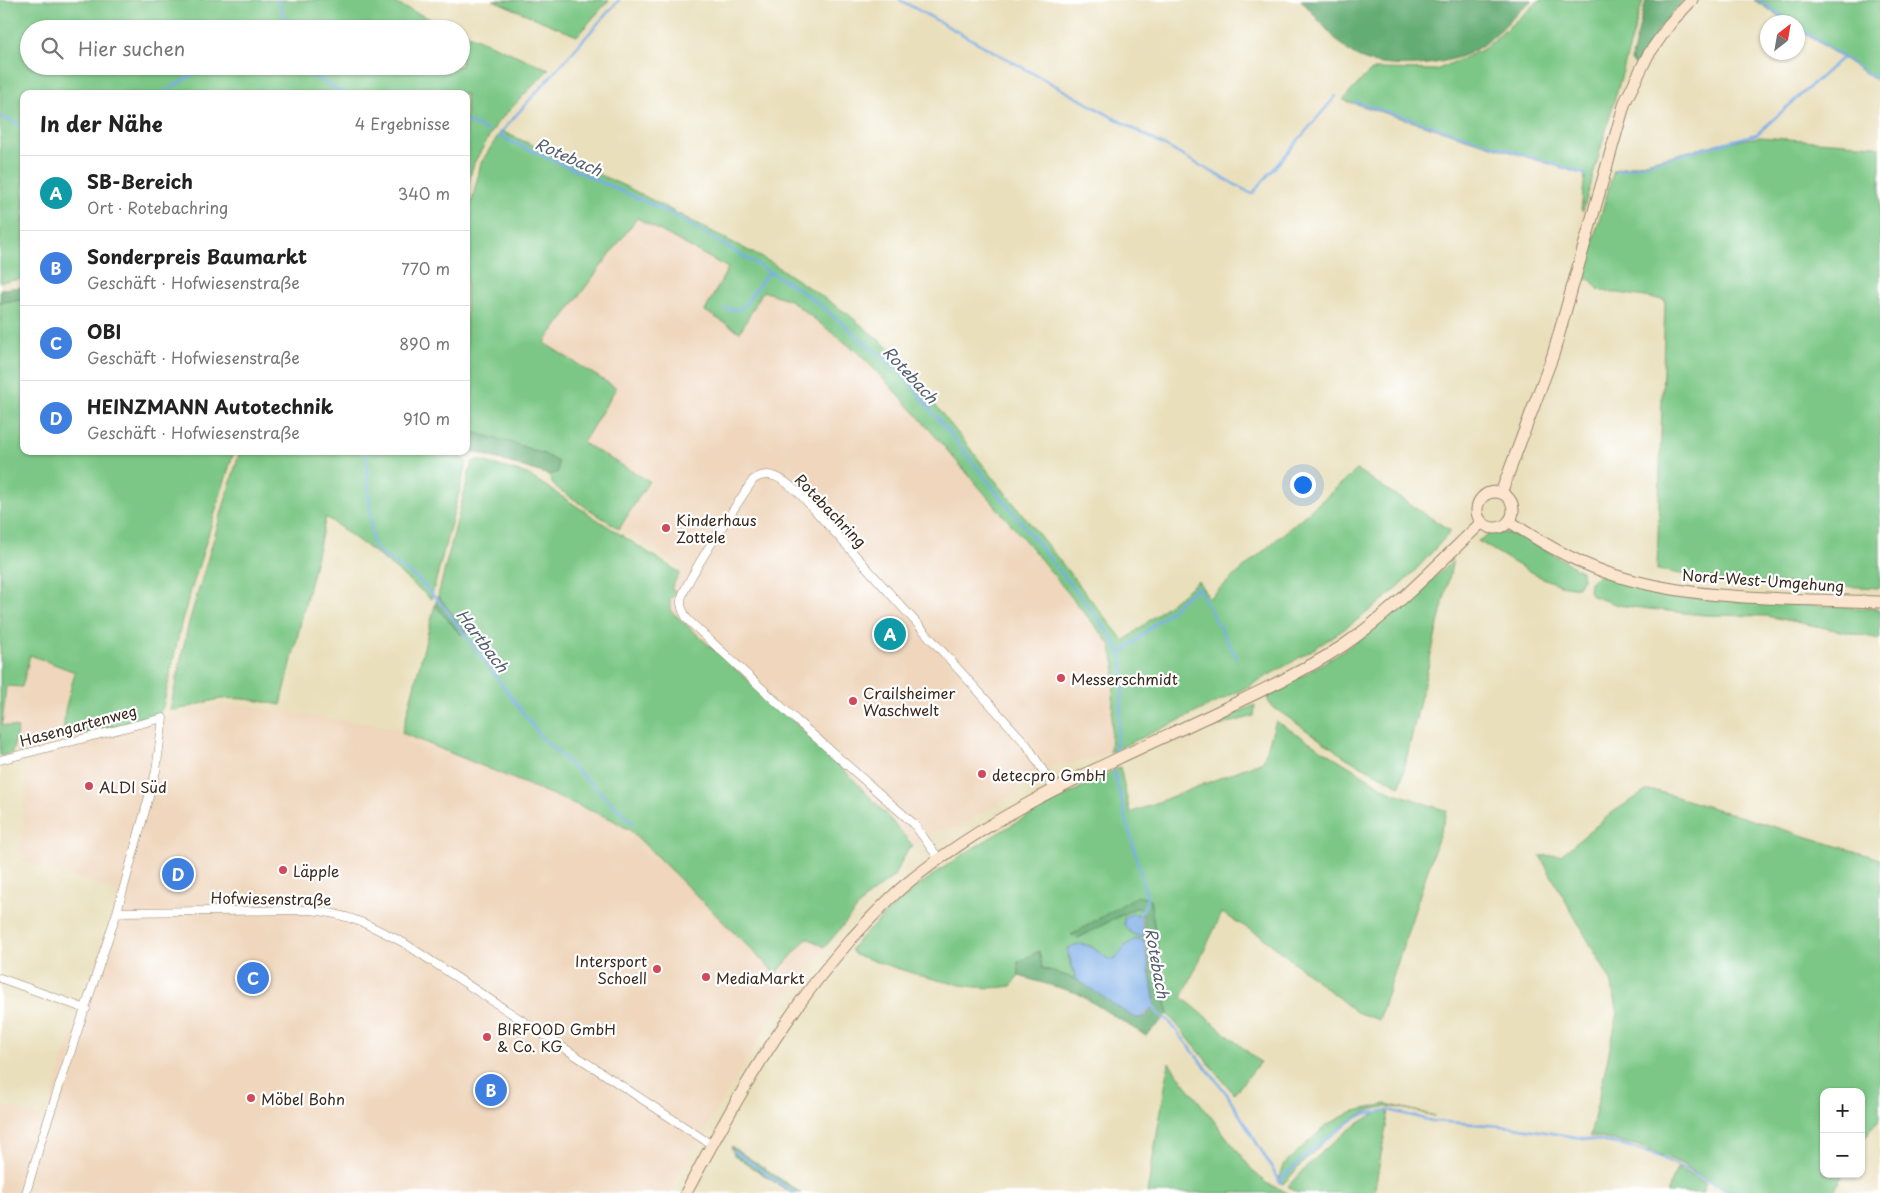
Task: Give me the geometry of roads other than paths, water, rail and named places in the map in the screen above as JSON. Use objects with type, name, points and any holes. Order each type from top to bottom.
[{"type":"main road","points":[[1501,493],[1553,355],[1625,102],[1648,55],[1672,21],[1692,0]]},
{"type":"main road","points":[[1489,492],[1501,493],[1512,504],[1513,513],[1509,521],[1496,528],[1481,523],[1477,514],[1478,501],[1489,492]]},
{"type":"main road","name":"Nord-West-Umgehung","points":[[1509,521],[1547,545],[1592,566],[1617,576],[1663,587],[1700,594],[1880,602]]},
{"type":"main road","points":[[686,1193],[779,1030],[815,980],[881,907],[939,859],[1002,818],[1055,790],[1293,675],[1342,646],[1376,620],[1481,523]]},
{"type":"street","name":"Rotebachring","points":[[939,859],[914,824],[782,707],[687,619],[682,609],[682,595],[691,578],[753,480],[760,475],[771,474],[788,483],[800,494],[1027,745],[1055,790]]},
{"type":"street","name":"Hasengartenweg","points":[[0,760],[163,718],[156,771],[117,912]]},
{"type":"street","name":"Hofwiesenstraße","points":[[117,912],[312,910],[332,912],[362,921],[404,943],[712,1145]]},
{"type":"street","points":[[26,1193],[42,1138],[117,912]]},
{"type":"street","points":[[0,978],[86,1009]]},
{"type":"water","points":[[1132,913],[1141,917],[1144,935],[1140,937],[1131,933],[1124,925],[1124,918]]},
{"type":"water","points":[[1136,938],[1142,940],[1145,945],[1155,1005],[1141,1018],[1133,1017],[1076,979],[1067,949],[1083,944],[1093,948],[1108,959],[1116,959],[1123,948]]},
{"type":"waterway","name":"Rotebach","points":[[278,0],[285,20]]},
{"type":"waterway","name":"Rotebach","points":[[619,0],[499,136],[670,213],[797,288],[894,367],[915,390],[1117,645],[1123,664],[1123,676],[1122,702],[1115,751]]},
{"type":"waterway","points":[[900,0],[1252,194],[1336,96]]},
{"type":"waterway","points":[[1758,0],[1780,15]]},
{"type":"waterway","points":[[1805,32],[1880,82]]},
{"type":"waterway","points":[[1616,172],[1757,134],[1842,58]]},
{"type":"waterway","points":[[167,90],[193,75]]},
{"type":"waterway","name":"Rotebach","points":[[309,75],[337,90]]},
{"type":"waterway","points":[[1355,102],[1587,174]]},
{"type":"waterway","points":[[2,117],[20,124]]},
{"type":"waterway","name":"Rotebach","points":[[470,123],[488,131]]},
{"type":"waterway","points":[[725,309],[738,310],[743,307],[767,274],[771,274]]},
{"type":"waterway","name":"Hartbach","points":[[366,455],[372,541],[375,549],[418,579],[445,608],[541,737],[633,823]]},
{"type":"waterway","points":[[1121,654],[1197,587],[1237,658]]},
{"type":"waterway","name":"Rotebach","points":[[1114,772],[1147,898],[1146,904],[1139,916]]},
{"type":"waterway","name":"Rotebach","points":[[1153,1005],[1158,1014],[1168,1020],[1227,1094],[1281,1183]]},
{"type":"waterway","points":[[1280,1180],[1313,1149],[1351,1121],[1365,1114],[1389,1110],[1432,1121],[1515,1127],[1624,1145],[1658,1156],[1732,1193]]},
{"type":"waterway","points":[[734,1151],[794,1193]]},
{"type":"place","name":"Kinderhaus Zottele","points":[[666,528]]},
{"type":"place","name":"SB-Bereich","points":[[890,634]]},
{"type":"place","name":"Messerschmidt","points":[[1061,678]]},
{"type":"place","name":"Crailsheimer Waschwelt","points":[[853,701]]},
{"type":"place","name":"detecpro GmbH","points":[[982,774]]},
{"type":"place","name":"ALDI Süd","points":[[89,786]]},
{"type":"place","name":"Läpple","points":[[283,870]]},
{"type":"place","name":"HEINZMANN Autotechnik","points":[[178,874]]},
{"type":"place","name":"Intersport Schoell","points":[[657,969]]},
{"type":"place","name":"MediaMarkt","points":[[706,977]]},
{"type":"place","name":"OBI","points":[[253,978]]},
{"type":"place","name":"BIRFOOD GmbH & Co. KG","points":[[487,1037]]},
{"type":"place","name":"Sonderpreis Baumarkt","points":[[491,1090]]},
{"type":"place","name":"Möbel Bohn","points":[[251,1098]]}]
